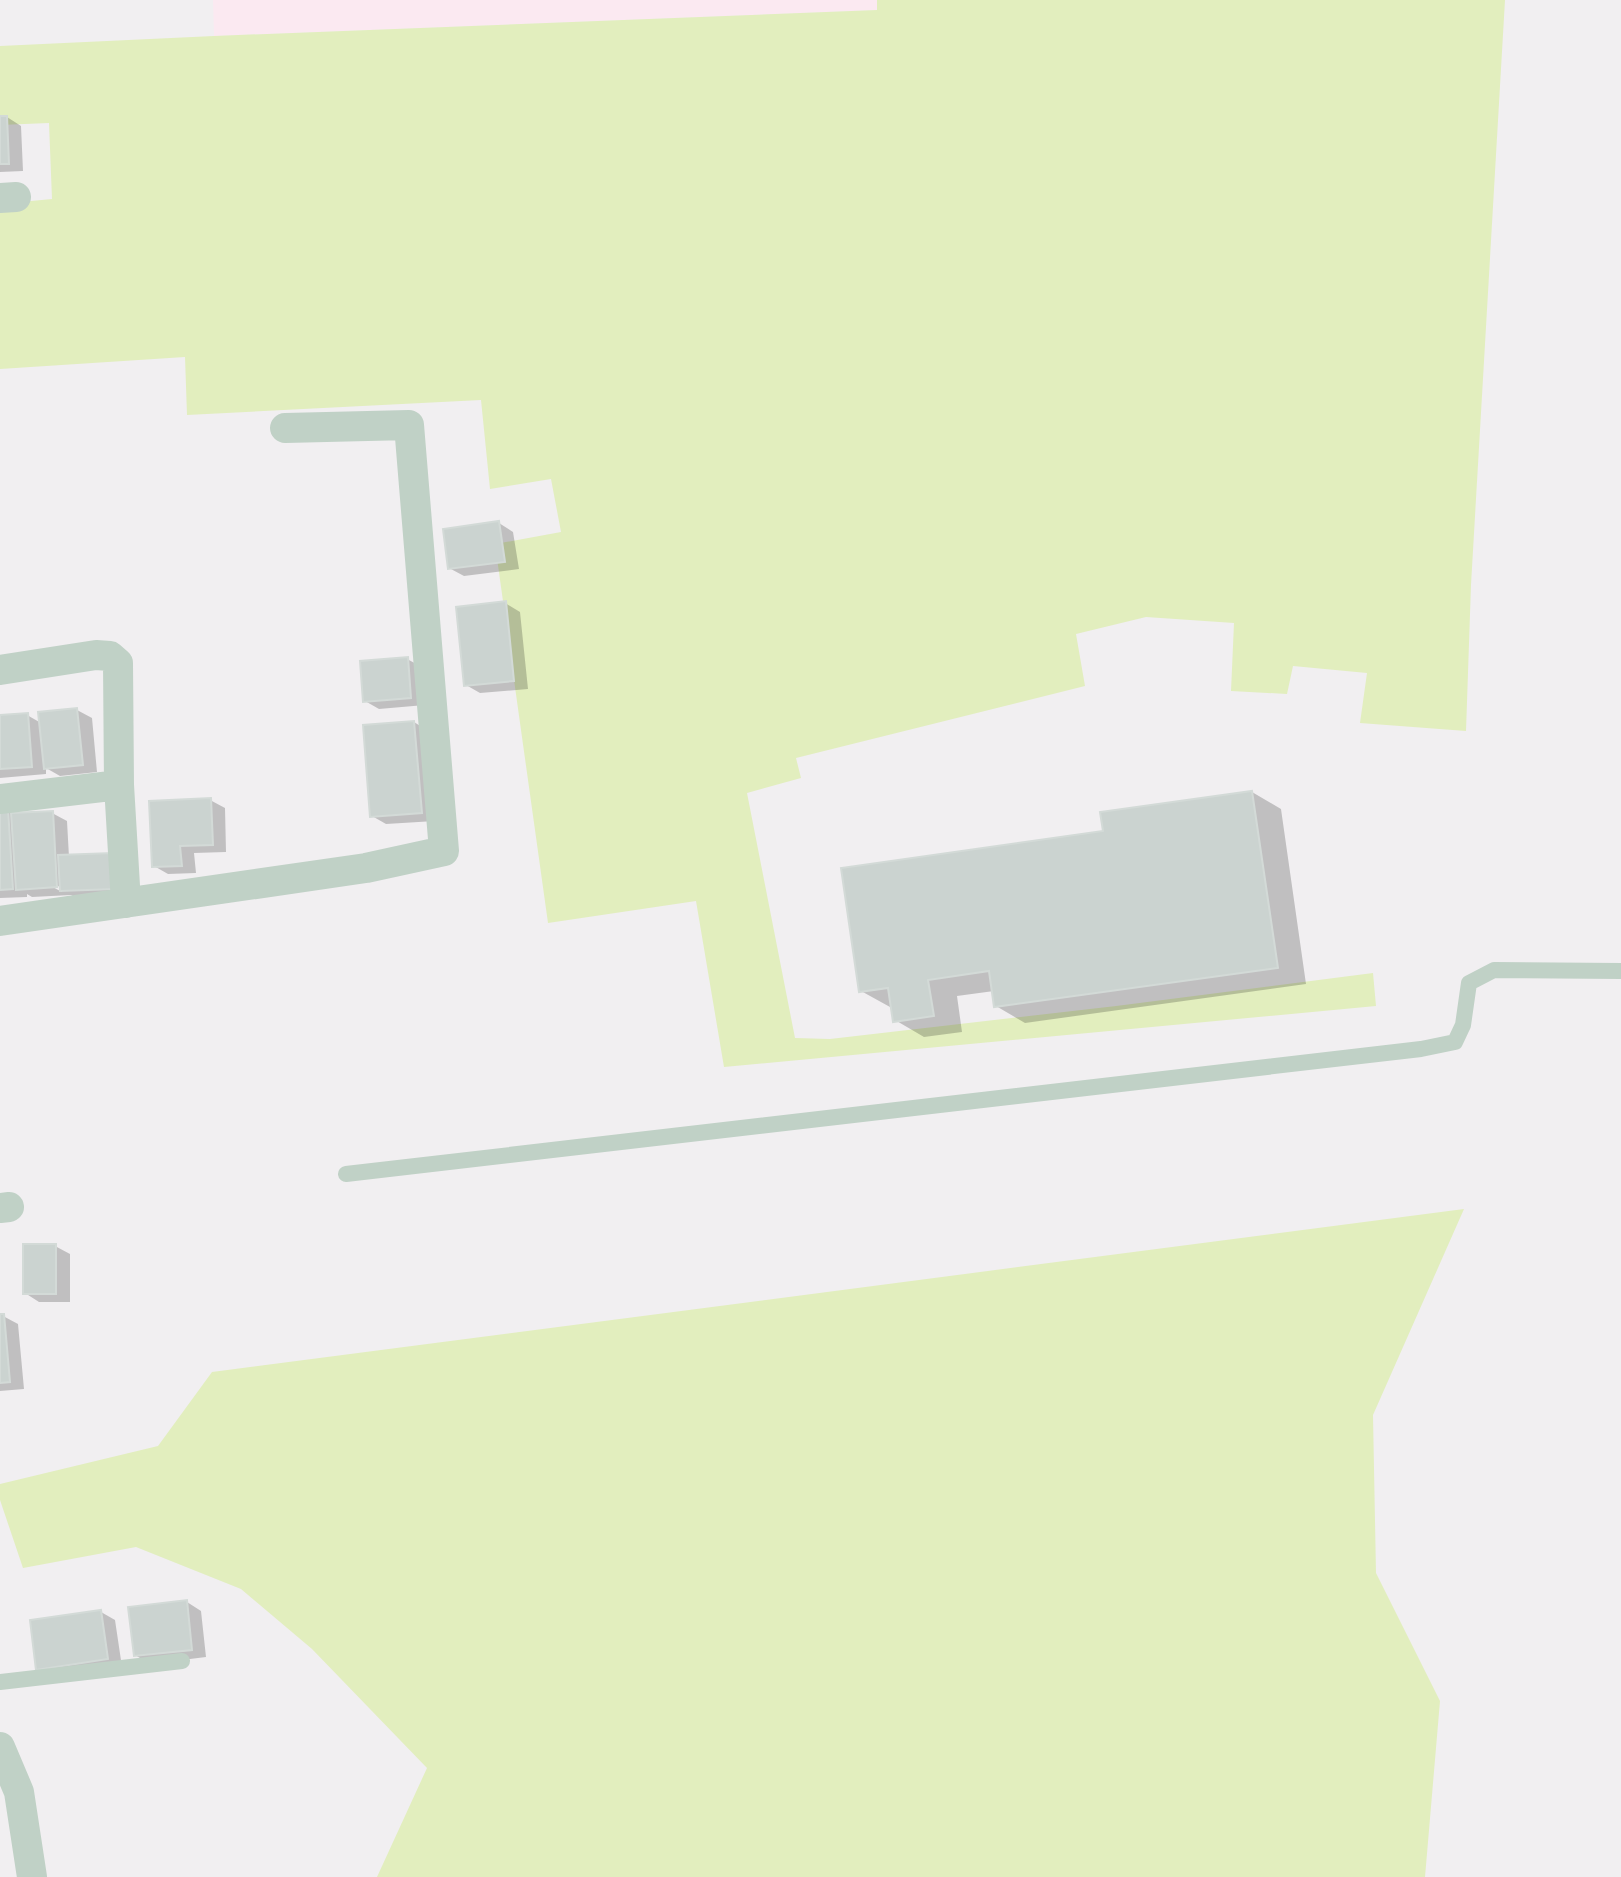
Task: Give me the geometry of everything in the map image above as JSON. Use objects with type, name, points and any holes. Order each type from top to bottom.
[{"type":"street","points":[[0,921],[366,868],[444,851],[409,425],[285,428]]},
{"type":"street","points":[[0,670],[96,655],[110,656],[118,663],[119,785],[126,903]]},
{"type":"street","points":[[0,799],[119,785]]},
{"type":"street","points":[[0,1747],[19,1792],[32,1877]]},
{"type":"lane","points":[[346,1174],[1421,1049],[1455,1042],[1463,1025],[1469,983],[1494,971],[1621,971]]},
{"type":"lane","points":[[0,1682],[182,1661]]},
{"type":"shaded area","points":[[213,0],[877,0],[878,10],[214,36]]},
{"type":"green space","points":[[877,0],[1505,0],[1471,585],[1466,731],[1360,723],[1367,673],[1293,666],[1287,694],[1231,691],[1234,623],[1146,617],[1076,634],[1085,686],[796,758],[801,778],[747,793],[795,1038],[830,1039],[1373,973],[1376,1006],[724,1067],[696,901],[548,923],[495,544],[561,532],[551,479],[490,489],[481,400],[187,415],[185,357],[0,369],[0,204],[52,199],[49,123],[0,125],[0,46],[877,10]]},
{"type":"green space","points":[[1464,1209],[1373,1415],[1376,1573],[1440,1701],[1425,1877],[377,1877],[427,1768],[312,1649],[241,1589],[136,1547],[23,1568],[0,1500],[0,1484],[158,1446],[212,1372]]},
{"type":"building","points":[[0,116],[7,116],[9,164],[0,164]]},
{"type":"building","points":[[499,521],[505,562],[448,569],[443,529]]},
{"type":"building","points":[[506,601],[514,681],[464,686],[456,607]]},
{"type":"building","points":[[408,657],[411,698],[363,702],[360,661]]},
{"type":"building","points":[[77,708],[83,765],[44,769],[38,712]]},
{"type":"building","points":[[28,713],[32,767],[0,769],[0,715]]},
{"type":"building","points":[[414,721],[422,813],[370,817],[363,725]]},
{"type":"building","points":[[1252,791],[1278,968],[994,1007],[989,971],[928,980],[934,1016],[893,1022],[888,988],[859,992],[841,868],[1103,831],[1100,812]]},
{"type":"building","points":[[211,798],[213,845],[180,846],[182,866],[152,867],[149,801]]},
{"type":"building","points":[[0,808],[8,808],[13,889],[0,890]]},
{"type":"building","points":[[53,811],[57,887],[16,890],[11,813]]},
{"type":"building","points":[[113,853],[115,889],[60,891],[58,855]]},
{"type":"building","points":[[23,1244],[56,1244],[56,1294],[23,1294]]},
{"type":"building","points":[[0,1314],[4,1314],[10,1382],[0,1383]]},
{"type":"building","points":[[187,1600],[192,1650],[134,1656],[128,1607]]},
{"type":"building","points":[[101,1610],[108,1659],[36,1670],[30,1620]]}]
